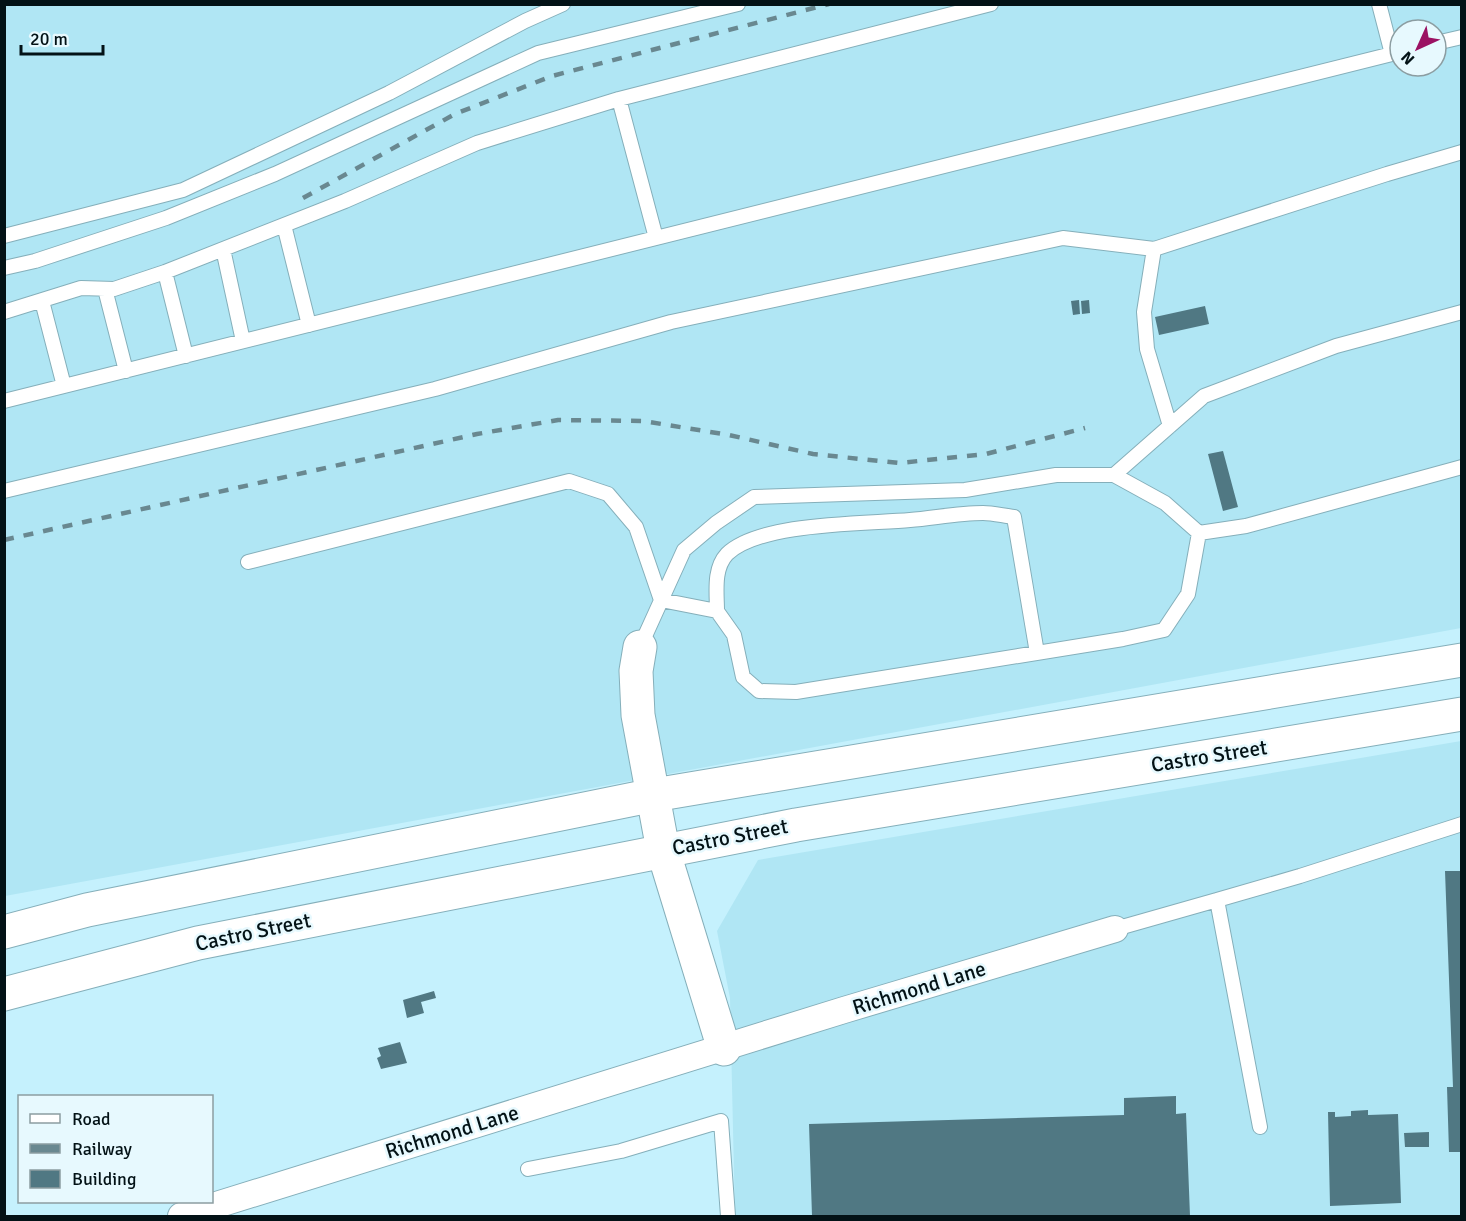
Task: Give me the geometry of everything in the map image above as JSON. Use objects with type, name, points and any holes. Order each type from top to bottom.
[{"type":"main road","points":[[640,647],[636,671],[638,715],[663,850],[724,1049]]},
{"type":"main road","points":[[4,932],[87,910],[654,795],[1461,660]]},
{"type":"main road","name":"Castro Street","points":[[4,994],[198,943],[663,850],[796,825],[1461,714]]},
{"type":"street","name":"Richmond Lane","points":[[181,1216],[844,1010],[1115,929]]},
{"type":"lane","points":[[4,236],[183,190],[389,93],[525,21],[563,4]]},
{"type":"lane","points":[[4,268],[35,261],[166,218],[275,174],[538,53],[738,4]]},
{"type":"lane","points":[[4,312],[81,288],[114,289],[165,272],[345,201],[477,143],[619,99],[991,4]]},
{"type":"lane","points":[[1379,4],[1388,30]]},
{"type":"lane","points":[[4,401],[1388,55]]},
{"type":"lane","points":[[619,99],[656,238]]},
{"type":"lane","points":[[4,491],[435,389],[671,322],[1063,237],[1154,249],[1461,152]]},
{"type":"lane","points":[[285,225],[309,325]]},
{"type":"lane","points":[[223,249],[243,341]]},
{"type":"lane","points":[[1154,249],[1144,312],[1146,340],[1170,426]]},
{"type":"lane","points":[[165,272],[186,356]]},
{"type":"lane","points":[[105,289],[126,371]]},
{"type":"lane","points":[[42,301],[64,386]]},
{"type":"lane","points":[[1114,475],[1204,396],[1336,345],[1461,312]]},
{"type":"lane","points":[[1198,533],[1246,526],[1461,467]]},
{"type":"lane","points":[[640,647],[684,550],[716,523],[754,497],[965,490],[1056,475],[1114,475],[1165,502],[1198,533]]},
{"type":"lane","points":[[248,561],[569,481],[608,494],[636,527],[661,600]]},
{"type":"lane","points":[[1037,653],[1014,517],[983,513],[838,524],[773,534],[746,543],[727,555],[718,570],[717,611],[734,635],[743,677],[759,691],[795,692],[1037,653],[1164,630],[1188,594],[1198,533]]},
{"type":"lane","points":[[661,600],[717,611]]},
{"type":"lane","points":[[1115,929],[1300,876],[1461,824]]},
{"type":"lane","points":[[1217,900],[1260,1127]]},
{"type":"lane","points":[[528,1169],[621,1151],[721,1121],[728,1216]]},
{"type":"shaded area","points":[[5,5],[1461,5],[1461,628],[5,896]]},
{"type":"shaded area","points":[[1461,741],[1461,1216],[735,1216],[730,998],[717,931],[758,860]]},
{"type":"building","points":[[1079,300],[1080,314],[1073,315],[1071,301]]},
{"type":"building","points":[[1089,300],[1090,313],[1082,314],[1081,301]]},
{"type":"building","points":[[1205,306],[1209,324],[1159,335],[1155,317]]},
{"type":"building","points":[[1223,451],[1238,507],[1223,511],[1208,454]]},
{"type":"building","points":[[1445,871],[1462,871],[1462,1152],[1449,1152],[1447,1087],[1453,1087]]},
{"type":"building","points":[[434,991],[436,998],[421,1002],[424,1013],[407,1018],[403,1000]]},
{"type":"building","points":[[400,1042],[407,1063],[381,1069],[377,1058],[381,1056],[378,1048]]},
{"type":"building","points":[[1176,1096],[1176,1114],[1186,1113],[1190,1216],[812,1216],[809,1124],[1124,1115],[1124,1098]]},
{"type":"building","points":[[1368,1110],[1368,1115],[1398,1114],[1401,1203],[1330,1206],[1328,1112],[1335,1112],[1335,1117],[1351,1116],[1351,1111]]},
{"type":"building","points":[[1429,1132],[1429,1147],[1405,1147],[1404,1133]]},
{"type":"railway","points":[[303,198],[455,114],[552,76],[829,4]]},
{"type":"railway","points":[[4,540],[477,434],[558,420],[643,421],[729,435],[813,454],[899,463],[986,454],[1085,428]]}]
